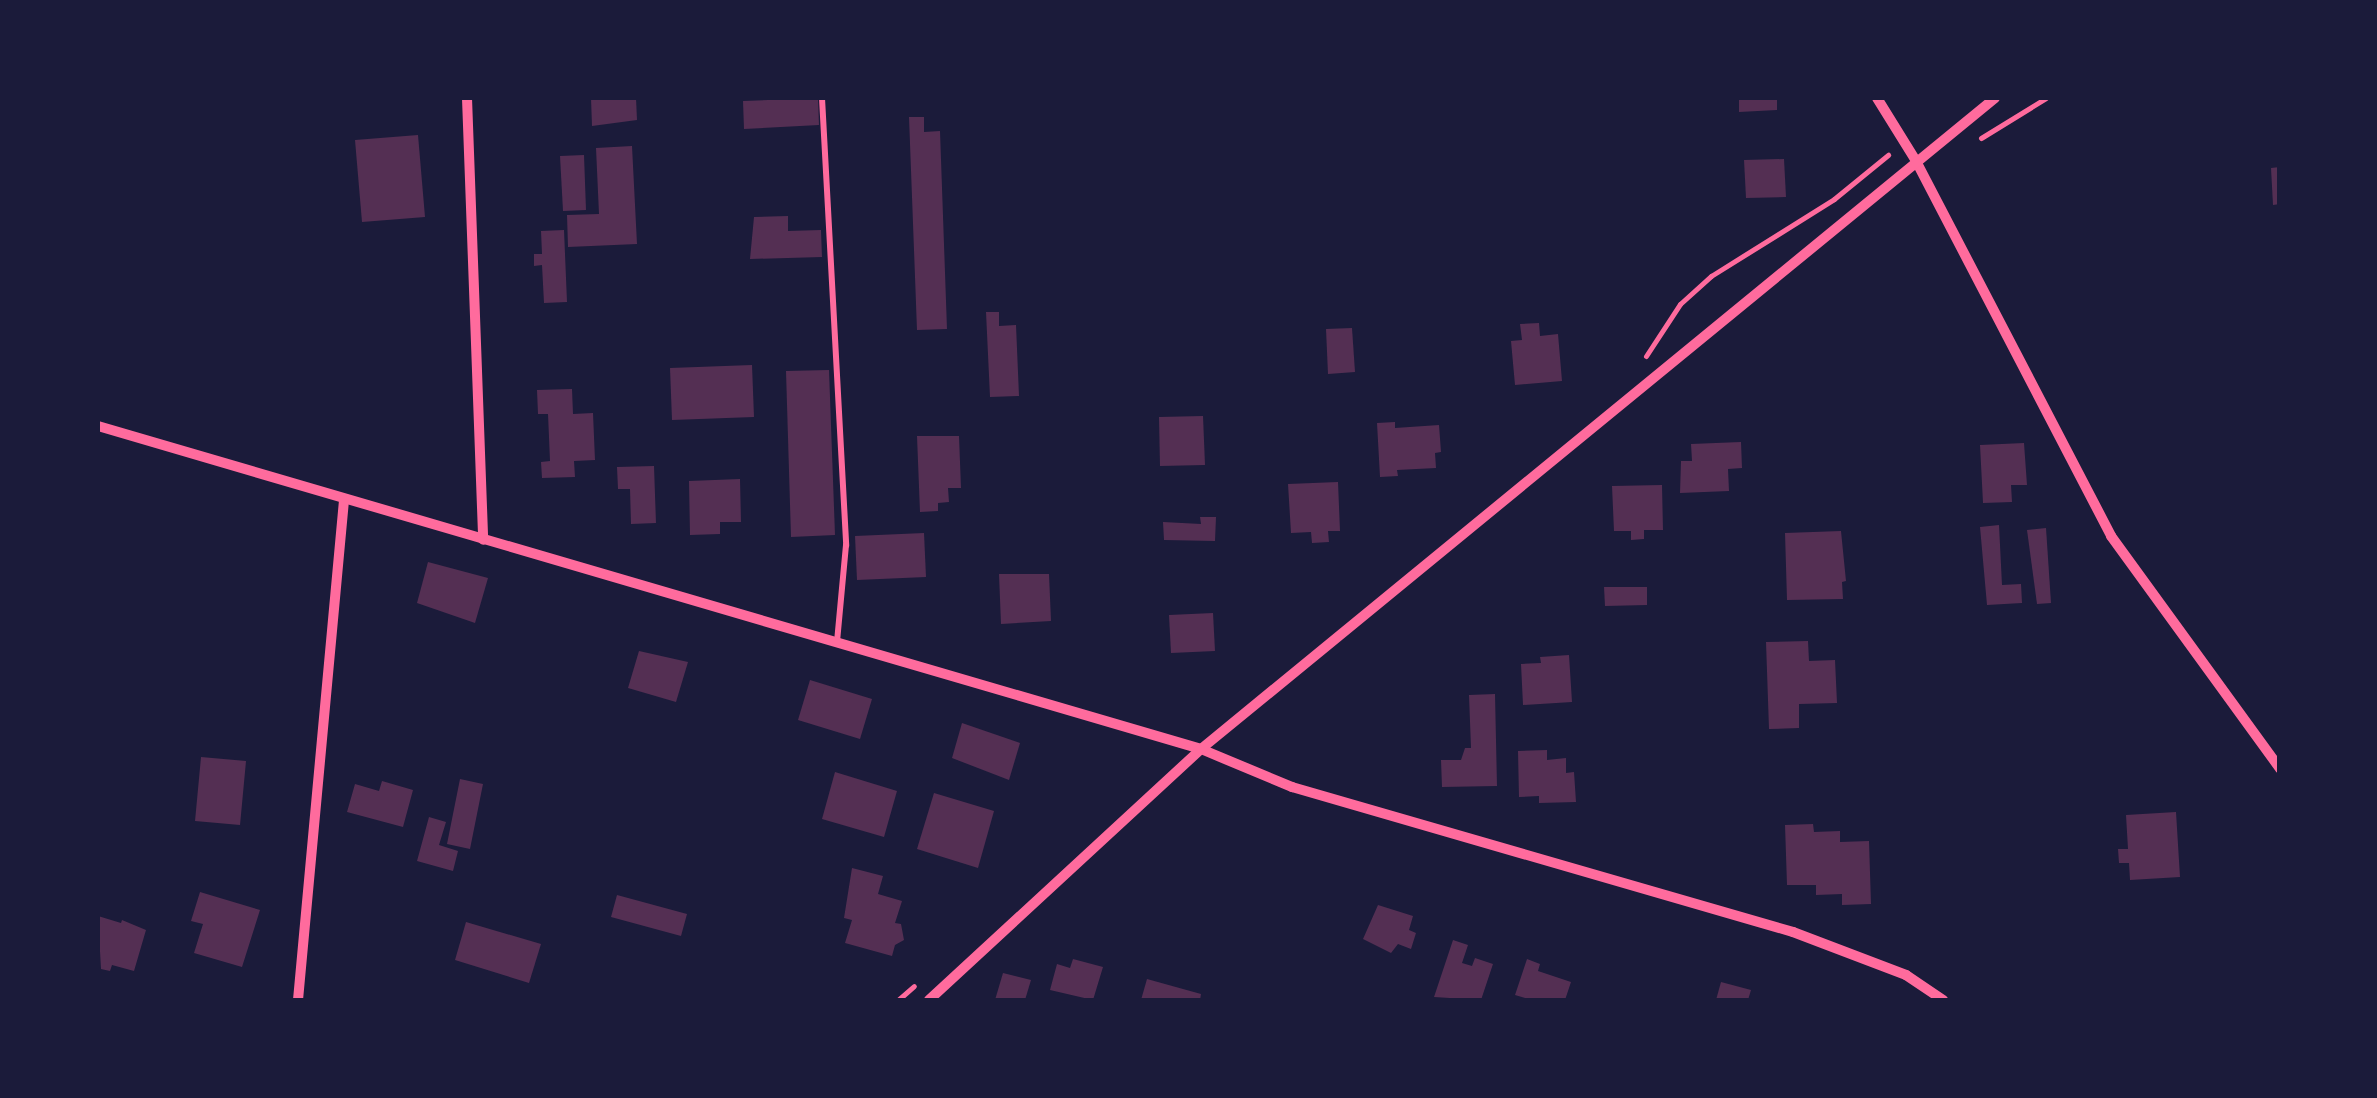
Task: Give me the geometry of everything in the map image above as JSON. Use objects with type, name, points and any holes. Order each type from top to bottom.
[{"type":"street","points":[[468,98],[483,540]]},
{"type":"street","points":[[1877,98],[1916,162],[2111,536],[2280,770]]},
{"type":"street","points":[[929,1000],[1201,748],[1996,98]]},
{"type":"street","points":[[98,426],[1201,748],[1292,787],[1793,932],[1906,975],[1943,1000]]},
{"type":"street","points":[[298,1000],[344,500]]},
{"type":"lane","points":[[822,98],[846,545],[837,642]]},
{"type":"path","points":[[1971,144],[2046,98]]},
{"type":"building","points":[[591,98],[636,98],[637,120],[592,126]]},
{"type":"building","points":[[818,98],[819,125],[744,129],[743,101]]},
{"type":"building","points":[[1739,98],[1777,98],[1777,110],[1739,112]]},
{"type":"building","points":[[909,117],[924,117],[924,132],[940,131],[947,329],[917,330]]},
{"type":"building","points":[[418,135],[425,217],[362,222],[355,140]]},
{"type":"building","points":[[632,146],[637,244],[568,247],[567,215],[599,214],[596,148]]},
{"type":"building","points":[[584,155],[586,210],[563,211],[560,156]]},
{"type":"building","points":[[1784,159],[1786,197],[1746,198],[1744,160]]},
{"type":"building","points":[[2280,167],[2280,204],[2273,205],[2271,168]]},
{"type":"building","points":[[788,216],[788,231],[821,230],[822,257],[750,259],[754,217]]},
{"type":"building","points":[[564,230],[567,302],[544,303],[542,265],[534,266],[534,254],[542,254],[541,231]]},
{"type":"building","points":[[986,312],[999,312],[999,326],[1016,325],[1019,396],[990,397]]},
{"type":"building","points":[[1539,323],[1540,336],[1558,334],[1562,381],[1515,385],[1511,341],[1522,340],[1520,324]]},
{"type":"building","points":[[1352,328],[1355,372],[1328,374],[1326,329]]},
{"type":"building","points":[[752,365],[754,417],[672,420],[670,368]]},
{"type":"building","points":[[829,370],[835,535],[791,537],[786,371]]},
{"type":"building","points":[[572,389],[573,414],[593,413],[595,460],[574,461],[575,477],[542,478],[541,462],[550,461],[548,414],[538,414],[537,390]]},
{"type":"building","points":[[1203,416],[1205,465],[1160,466],[1159,417]]},
{"type":"building","points":[[1395,422],[1395,428],[1439,425],[1441,452],[1435,453],[1436,468],[1397,470],[1398,476],[1380,477],[1377,423]]},
{"type":"building","points":[[917,436],[959,436],[961,488],[948,488],[949,502],[938,503],[938,511],[920,512]]},
{"type":"building","points":[[1741,442],[1742,468],[1728,469],[1729,491],[1680,493],[1681,461],[1692,461],[1691,444]]},
{"type":"building","points":[[2024,443],[2027,485],[2011,485],[2012,502],[1983,503],[1980,445]]},
{"type":"building","points":[[654,466],[656,523],[631,524],[630,489],[618,489],[617,467]]},
{"type":"building","points":[[740,479],[741,522],[720,522],[720,534],[690,535],[689,481]]},
{"type":"building","points":[[1338,482],[1340,531],[1328,531],[1329,542],[1312,543],[1311,532],[1291,533],[1288,484]]},
{"type":"building","points":[[1662,485],[1663,530],[1644,530],[1644,539],[1631,540],[1631,531],[1614,531],[1612,486]]},
{"type":"building","points":[[1200,517],[1216,517],[1215,541],[1164,540],[1163,522],[1201,524]]},
{"type":"building","points":[[1999,525],[2002,585],[2021,584],[2022,603],[1987,605],[1980,527]]},
{"type":"building","points":[[2046,528],[2051,603],[2037,604],[2027,530]]},
{"type":"building","points":[[1841,531],[1846,581],[1842,582],[1843,599],[1787,600],[1785,533]]},
{"type":"building","points":[[924,533],[926,577],[857,580],[855,536]]},
{"type":"building","points":[[428,562],[488,578],[475,623],[417,603]]},
{"type":"building","points":[[999,574],[1049,574],[1051,621],[1001,624]]},
{"type":"building","points":[[1604,587],[1647,587],[1647,605],[1605,606]]},
{"type":"building","points":[[1213,613],[1215,651],[1171,653],[1169,615]]},
{"type":"building","points":[[1808,641],[1809,661],[1835,660],[1837,703],[1799,704],[1799,728],[1769,729],[1766,642]]},
{"type":"building","points":[[639,651],[688,662],[676,702],[628,688]]},
{"type":"building","points":[[1569,655],[1572,702],[1523,705],[1521,664],[1541,663],[1540,657]]},
{"type":"building","points":[[810,680],[872,699],[860,739],[798,720]]},
{"type":"building","points":[[1495,694],[1497,786],[1442,787],[1441,760],[1461,760],[1465,748],[1471,748],[1469,695]]},
{"type":"building","points":[[962,723],[1020,743],[1009,780],[952,758]]},
{"type":"building","points":[[1547,750],[1547,760],[1566,758],[1566,773],[1574,772],[1576,802],[1539,803],[1539,796],[1519,797],[1518,751]]},
{"type":"building","points":[[201,757],[246,761],[240,825],[195,821]]},
{"type":"building","points":[[835,772],[897,791],[884,837],[822,819]]},
{"type":"building","points":[[460,779],[483,784],[470,849],[447,844]]},
{"type":"building","points":[[382,781],[413,790],[403,827],[347,812],[355,784],[379,791]]},
{"type":"building","points":[[934,793],[994,811],[978,868],[917,849]]},
{"type":"building","points":[[2176,812],[2180,877],[2130,880],[2129,863],[2119,863],[2118,849],[2128,849],[2126,815]]},
{"type":"building","points":[[429,817],[446,822],[439,845],[458,851],[453,871],[417,861]]},
{"type":"building","points":[[1813,824],[1814,832],[1840,831],[1840,842],[1869,841],[1871,904],[1842,905],[1842,894],[1816,895],[1816,885],[1787,885],[1785,825]]},
{"type":"building","points":[[852,868],[883,876],[878,894],[902,901],[895,923],[901,924],[904,940],[895,945],[892,956],[845,943],[852,920],[844,918]]},
{"type":"building","points":[[200,892],[260,910],[242,967],[194,953],[203,924],[191,921]]},
{"type":"building","points":[[617,895],[687,914],[681,936],[611,917]]},
{"type":"building","points":[[1378,905],[1413,916],[1409,930],[1416,933],[1411,949],[1398,944],[1391,953],[1363,939]]},
{"type":"building","points":[[98,916],[146,930],[134,971],[112,965],[110,971],[101,969]]},
{"type":"building","points":[[466,922],[541,944],[529,983],[455,960]]},
{"type":"building","points":[[1453,940],[1468,945],[1462,963],[1472,966],[1475,958],[1493,964],[1481,1000],[1434,997]]},
{"type":"building","points":[[1073,959],[1103,967],[1093,1000],[1050,990],[1057,964],[1070,968]]},
{"type":"building","points":[[1527,959],[1540,964],[1538,971],[1571,982],[1565,1000],[1532,1000],[1515,995]]},
{"type":"building","points":[[1003,973],[1031,980],[1025,1000],[995,1000]]},
{"type":"building","points":[[1147,979],[1201,994],[1200,1000],[1141,1000]]},
{"type":"building","points":[[1721,982],[1751,990],[1748,1000],[1716,1000]]}]
